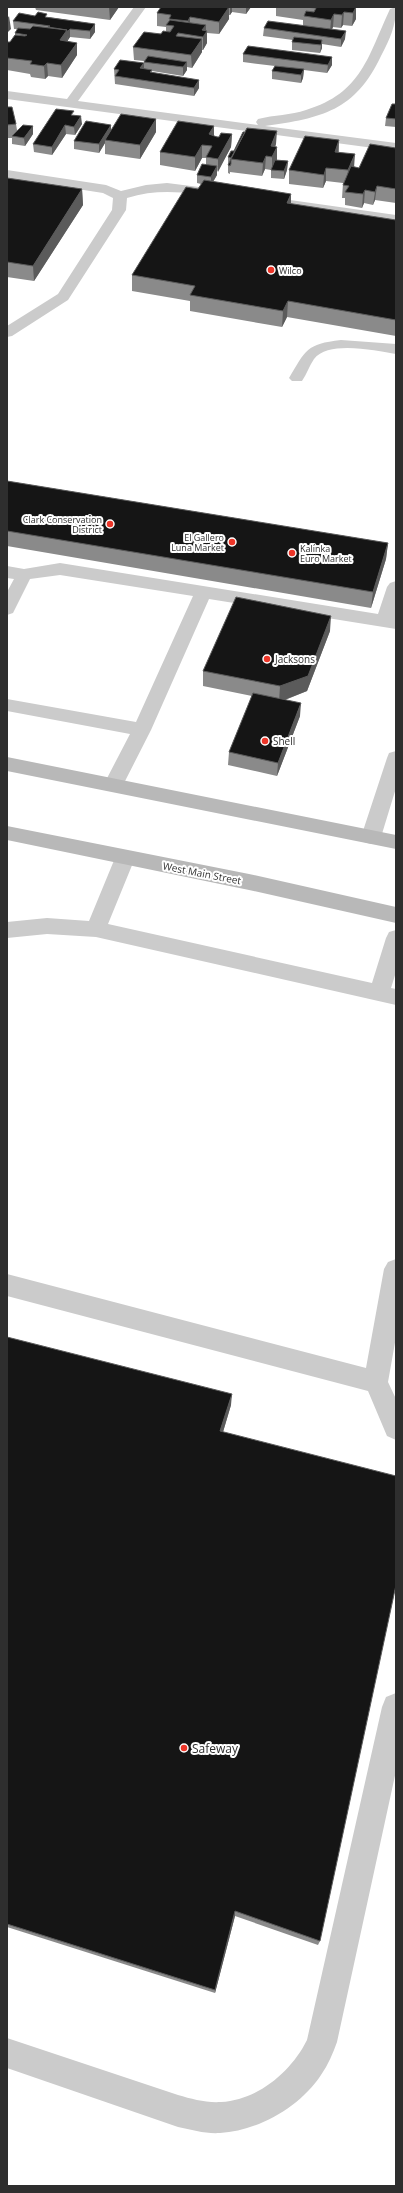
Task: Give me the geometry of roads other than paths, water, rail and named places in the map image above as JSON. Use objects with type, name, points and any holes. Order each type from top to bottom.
[{"type":"main road","points":[[7,764],[114,784],[396,842]]},
{"type":"main road","name":"West Main Street","points":[[7,833],[250,882],[396,915]]},
{"type":"lane","points":[[71,102],[140,7]]},
{"type":"lane","points":[[240,125],[296,116],[317,110],[336,102],[353,90],[362,79],[396,9]]},
{"type":"lane","points":[[7,94],[396,147]]},
{"type":"lane","points":[[7,174],[106,189],[120,196],[145,188],[160,186],[173,186],[227,194]]},
{"type":"lane","points":[[7,332],[63,297],[119,210],[120,196]]},
{"type":"lane","points":[[273,201],[396,220]]},
{"type":"lane","points":[[298,378],[311,354],[331,346],[353,343],[396,349]]},
{"type":"lane","points":[[7,609],[15,573],[60,570],[391,622],[396,587]]},
{"type":"lane","points":[[114,784],[142,730],[203,592]]},
{"type":"lane","points":[[7,705],[142,730]]},
{"type":"lane","points":[[371,837],[396,758]]},
{"type":"lane","points":[[96,929],[125,858]]},
{"type":"lane","points":[[7,930],[14,928],[47,926],[96,929],[388,995],[396,938]]},
{"type":"lane","points":[[396,1269],[376,1382],[396,1428]]},
{"type":"lane","points":[[7,1285],[376,1382]]},
{"type":"lane","points":[[7,2053],[178,2111],[207,2117],[235,2116],[242,2114],[262,2107],[287,2090],[308,2069],[322,2042],[396,1707]]},
{"type":"place","name":"Wilco","points":[[271,270]]},
{"type":"place","name":"Clark Conservation District","points":[[110,524]]},
{"type":"place","name":"El Gallero Luna Market","points":[[232,542]]},
{"type":"place","name":"Kalinka Euro Market","points":[[292,553]]},
{"type":"place","name":"Jacksons","points":[[267,659]]},
{"type":"place","name":"Shell","points":[[265,741]]},
{"type":"place","name":"Safeway","points":[[184,1748]]}]
